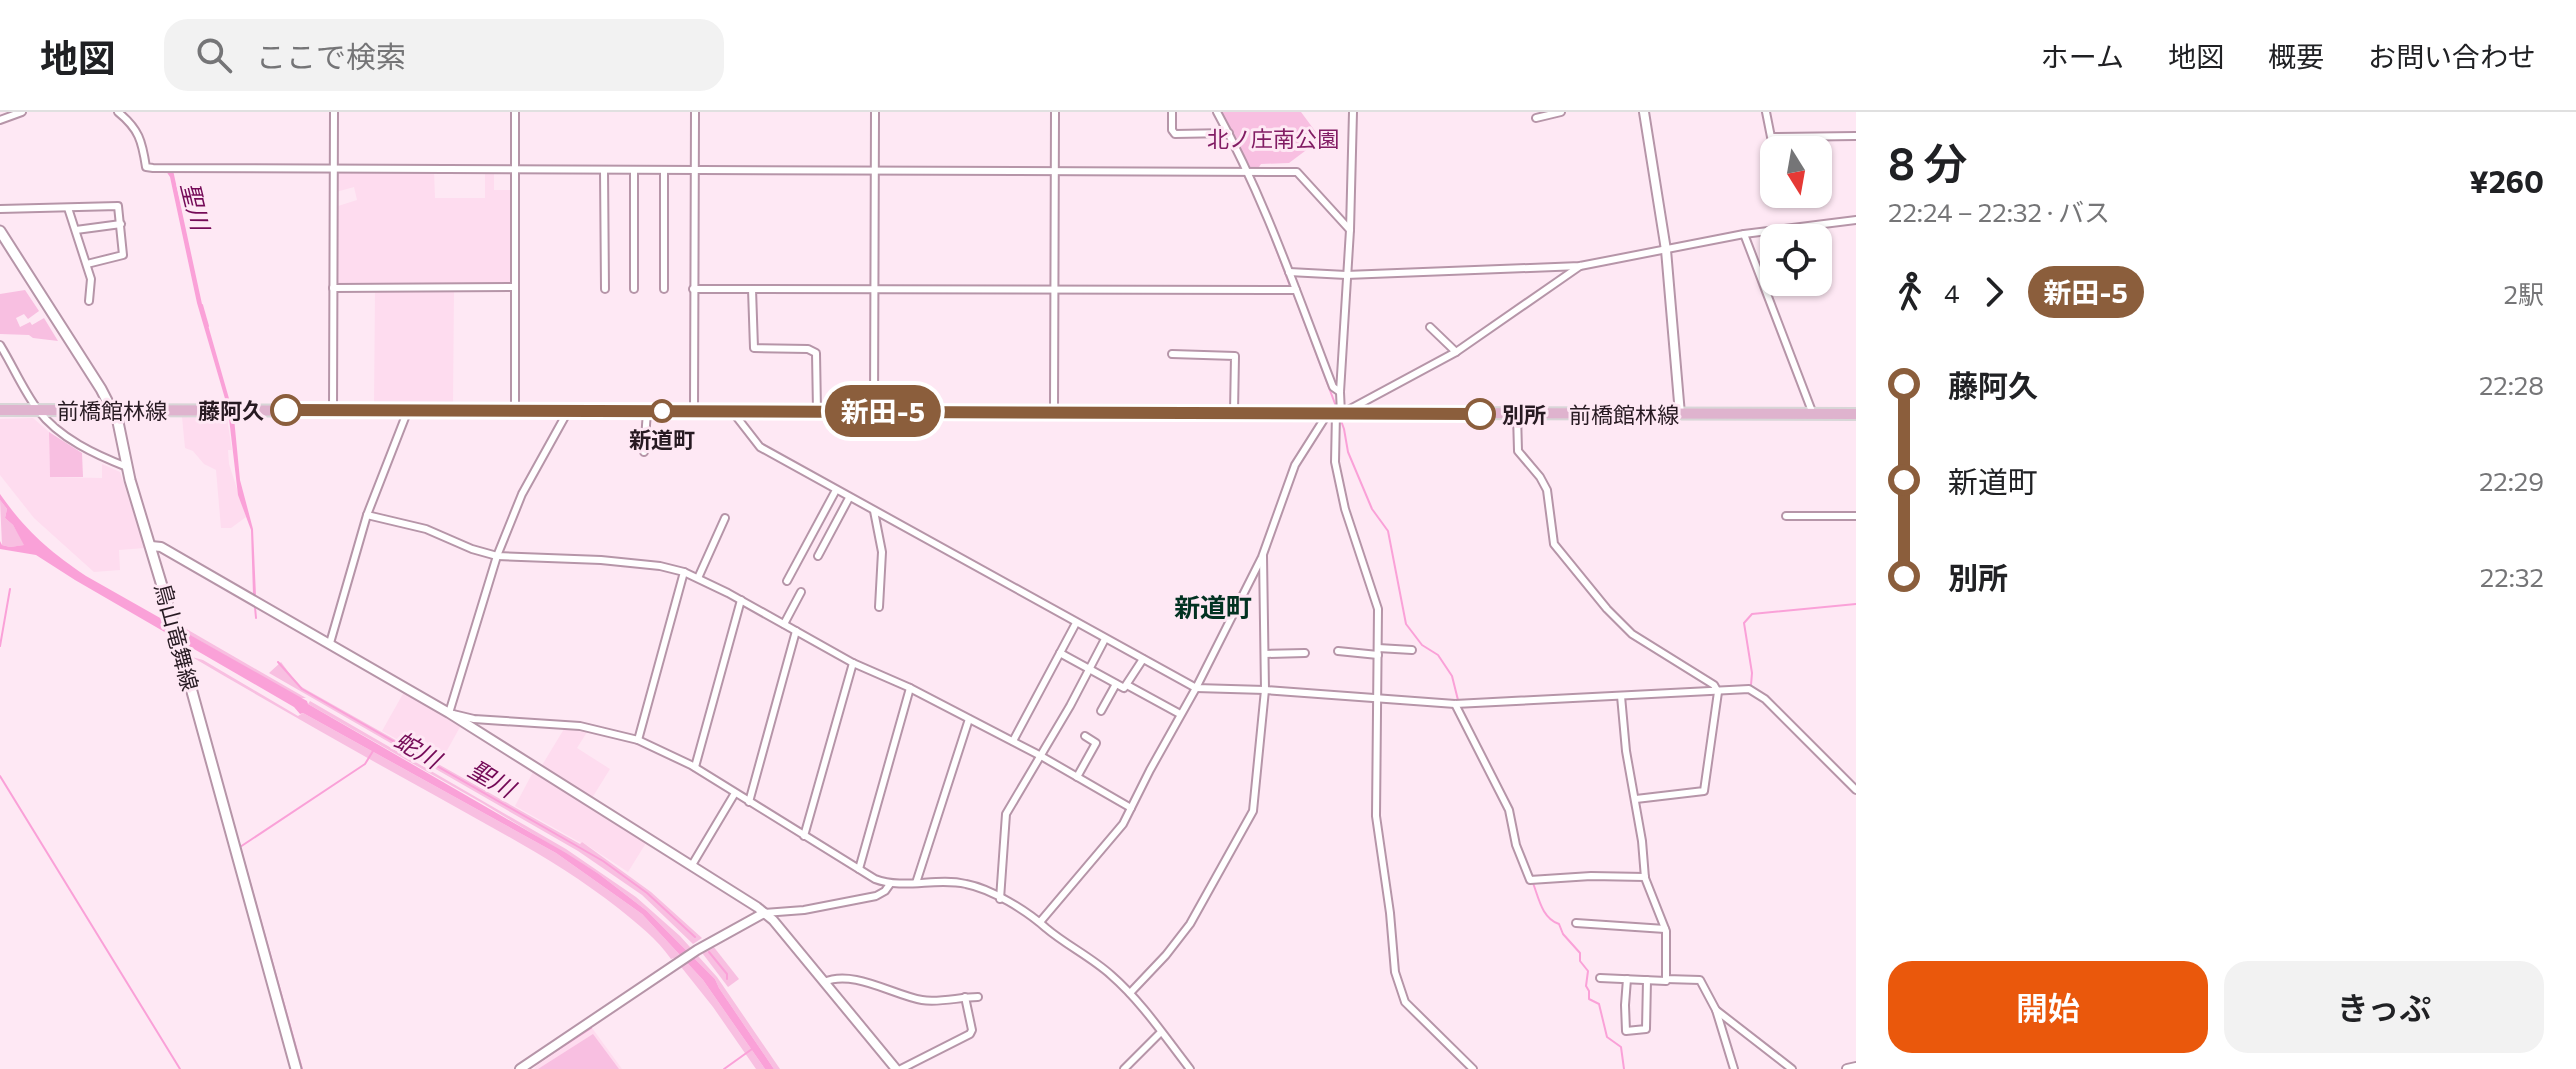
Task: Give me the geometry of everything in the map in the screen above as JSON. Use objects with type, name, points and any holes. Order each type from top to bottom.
[{"type":"main road","name":"鳥山竜舞線","points":[[0,231],[112,410],[119,429],[127,467],[173,621],[296,1069]]},
{"type":"main road","name":"前橋館林線","points":[[0,410],[1856,414]]},
{"type":"street","points":[[0,120],[22,112]]},
{"type":"street","points":[[118,112],[135,127],[142,143],[146,167],[1297,172],[1350,230]]},
{"type":"street","points":[[333,411],[334,112]]},
{"type":"street","points":[[515,112],[515,411]]},
{"type":"street","points":[[694,411],[695,112]]},
{"type":"street","points":[[874,411],[875,112]]},
{"type":"street","points":[[1054,412],[1055,112]]},
{"type":"street","points":[[1172,112],[1172,130],[1175,134],[1229,133]]},
{"type":"street","points":[[1217,112],[1256,186],[1269,227],[1333,387],[1340,392]]},
{"type":"street","points":[[1353,112],[1350,230],[1340,392],[1335,413],[1335,462],[1345,509],[1378,609],[1376,816],[1395,972],[1405,1002],[1473,1069]]},
{"type":"street","points":[[1536,118],[1561,112]]},
{"type":"street","points":[[1644,112],[1666,250],[1680,414]]},
{"type":"street","points":[[1766,112],[1771,137],[1856,136]]},
{"type":"street","points":[[604,170],[605,289]]},
{"type":"street","points":[[634,170],[634,289]]},
{"type":"street","points":[[664,170],[664,289]]},
{"type":"street","points":[[0,209],[118,206],[123,255],[87,264]]},
{"type":"street","points":[[68,208],[92,283],[89,301]]},
{"type":"street","points":[[1289,272],[1346,275],[1580,266],[1744,234],[1856,220]]},
{"type":"street","points":[[76,230],[121,224]]},
{"type":"street","points":[[1744,234],[1813,414]]},
{"type":"street","points":[[1040,922],[1123,824],[1196,688],[1263,552],[1295,465],[1335,413],[1456,352],[1580,266]]},
{"type":"street","points":[[333,288],[514,287]]},
{"type":"street","points":[[693,289],[1296,290]]},
{"type":"street","points":[[752,289],[754,348],[808,349],[816,353],[817,411]]},
{"type":"street","points":[[1430,327],[1456,352]]},
{"type":"street","points":[[1,348],[38,410],[53,425],[103,459],[127,467]]},
{"type":"street","points":[[1172,354],[1235,356],[1234,412]]},
{"type":"street","points":[[330,643],[367,515],[408,410]]},
{"type":"street","points":[[644,452],[648,410]]},
{"type":"street","points":[[449,713],[497,556],[522,494],[568,411]]},
{"type":"street","points":[[732,411],[760,447],[1196,688],[1455,704],[1753,690],[1856,790]]},
{"type":"street","points":[[1517,414],[1518,451],[1547,490],[1554,544],[1607,609],[1632,634],[1714,685],[1718,692],[1704,791],[1636,799]]},
{"type":"street","points":[[787,581],[836,490]]},
{"type":"street","points":[[818,556],[849,498]]},
{"type":"street","points":[[874,511],[882,552],[879,607]]},
{"type":"street","points":[[367,515],[426,529],[497,556],[601,560],[660,566],[684,572],[853,663],[910,688],[1013,741],[1131,808]]},
{"type":"street","points":[[1786,516],[1856,516]]},
{"type":"street","points":[[698,578],[725,518]]},
{"type":"street","points":[[151,546],[161,547],[449,713],[764,913],[898,1069],[970,1034],[972,1030],[965,997]]},
{"type":"street","points":[[1130,993],[1190,924],[1253,811],[1265,690],[1263,552]]},
{"type":"street","points":[[638,740],[684,572]]},
{"type":"street","points":[[784,624],[801,592]]},
{"type":"street","points":[[695,767],[741,600]]},
{"type":"street","points":[[1013,741],[1076,623]]},
{"type":"street","points":[[749,802],[796,631]]},
{"type":"street","points":[[1000,899],[1003,892],[1006,814],[1105,639]]},
{"type":"street","points":[[1338,651],[1412,650]]},
{"type":"street","points":[[1060,653],[1124,688],[1143,659]]},
{"type":"street","points":[[1265,654],[1305,653]]},
{"type":"street","points":[[804,836],[853,663]]},
{"type":"street","points":[[1101,711],[1116,684]]},
{"type":"street","points":[[1127,685],[1180,714]]},
{"type":"street","points":[[859,869],[910,688]]},
{"type":"street","points":[[1621,696],[1645,877],[1665,929],[1666,979]]},
{"type":"street","points":[[1455,704],[1509,810],[1516,845],[1530,880],[1591,876],[1645,877]]},
{"type":"street","points":[[449,713],[474,719],[580,726],[638,740],[695,767],[875,879],[890,884],[966,883],[1000,899],[1040,922],[1110,973],[1130,993],[1190,1069]]},
{"type":"street","points":[[916,883],[969,719]]},
{"type":"street","points":[[1077,777],[1096,743],[1085,736]]},
{"type":"street","points":[[692,865],[735,793]]},
{"type":"street","points":[[520,1069],[695,952],[764,913],[804,910],[876,896],[890,884]]},
{"type":"street","points":[[1576,923],[1665,929]]},
{"type":"street","points":[[1600,978],[1700,980],[1716,1010],[1734,1069]]},
{"type":"street","points":[[824,982],[830,979],[866,982],[923,1000],[978,997]]},
{"type":"street","points":[[1627,979],[1626,1031],[1646,1029],[1647,980]]},
{"type":"street","points":[[1716,1010],[1792,1069]]},
{"type":"street","points":[[1124,1069],[1161,1032]]},
{"type":"street","points":[[1847,1069],[1856,1067]]},
{"type":"shaded area","points":[[173,170],[202,304],[230,402],[226,402],[197,303],[170,177],[166,171]]},
{"type":"shaded area","points":[[338,171],[434,171],[435,198],[485,198],[485,172],[494,172],[494,190],[512,190],[510,284],[434,284],[434,291],[454,290],[453,404],[374,404],[375,291],[336,285],[335,207],[357,200],[354,187],[336,192]]},
{"type":"shaded area","points":[[182,417],[227,418],[232,450],[228,450],[229,464],[246,517],[231,528],[221,528],[216,470],[185,448]]},
{"type":"shaded area","points":[[33,418],[49,432],[50,477],[102,478],[102,464],[120,472],[145,548],[119,550],[120,570],[94,572],[34,518],[0,475],[0,419]]},
{"type":"shaded area","points":[[229,418],[234,418],[240,480],[253,529],[256,596],[253,595],[251,530],[238,495]]},
{"type":"shaded area","points":[[0,494],[39,540],[86,576],[307,701],[599,874],[647,911],[715,979],[774,1069],[765,1069],[703,980],[642,914],[556,853],[300,714],[294,707],[36,555],[0,549],[0,541],[2,545],[10,547],[24,545],[13,525],[5,518],[7,509],[0,500]]},
{"type":"shaded area","points":[[404,692],[460,727],[440,763],[382,731]]},
{"type":"shaded area","points":[[564,729],[587,732],[577,748],[610,769],[592,798],[541,767]]},
{"type":"shaded area","points":[[533,772],[646,843],[628,872],[582,842],[515,806]]},
{"type":"shaded area","points":[[592,1028],[622,1069],[534,1069],[537,1065]]},
{"type":"green space","name":"北ノ庄南公園","points":[[1220,112],[1301,112],[1321,139],[1289,163],[1261,164],[1257,170],[1250,168]]},
{"type":"green space","points":[[25,290],[39,311],[28,319],[24,314],[16,318],[20,327],[44,318],[58,341],[29,335],[0,334],[0,294]]},
{"type":"green space","points":[[49,432],[82,453],[83,477],[50,477]]},
{"type":"green space","points":[[0,500],[7,509],[5,518],[25,545],[2,545]]},
{"type":"green space","points":[[183,627],[306,698],[300,698],[186,633]]},
{"type":"green space","points":[[192,657],[203,660],[298,716],[303,713],[556,853],[642,914],[703,980],[765,1069],[756,1069],[674,958],[671,959],[647,932],[597,892],[529,849]]},
{"type":"green space","points":[[281,662],[298,685],[580,844],[582,842],[651,892],[702,938],[693,944],[642,895],[578,851],[269,673]]},
{"type":"green space","points":[[310,701],[566,849],[636,897],[680,936],[717,977],[780,1069],[774,1069],[715,979],[647,911],[599,874],[308,704]]},
{"type":"green space","points":[[713,946],[739,979],[728,987],[703,954],[702,951]]},
{"type":"green space","points":[[593,1034],[619,1069],[538,1069]]},
{"type":"waterway","points":[[1267,225],[1290,286]]},
{"type":"waterway","points":[[1293,292],[1337,409]]},
{"type":"waterway","name":"聖川","points":[[202,305],[208,326]]},
{"type":"waterway","points":[[1339,415],[1348,452],[1372,509],[1388,531],[1406,624],[1422,645],[1438,655],[1452,676],[1458,700]]},
{"type":"waterway","points":[[0,646],[10,589]]},
{"type":"waterway","points":[[1751,685],[1744,623],[1752,614],[1856,604]]},
{"type":"waterway","name":"聖川","points":[[255,607],[256,618]]},
{"type":"waterway","name":"聖川","points":[[278,662],[302,689],[603,861],[647,893],[695,937]]},
{"type":"waterway","points":[[302,1069],[240,847],[365,764],[373,751]]},
{"type":"waterway","points":[[0,776],[180,1069]]},
{"type":"waterway","points":[[1533,883],[1545,913],[1559,924],[1563,934],[1580,953],[1580,961],[1588,971],[1586,986],[1589,999],[1599,1004],[1607,1037],[1621,1047],[1624,1069]]},
{"type":"waterway","name":"聖川","points":[[709,952],[727,974],[727,979]]},
{"type":"waterway","points":[[528,1069],[591,1028]]},
{"type":"waterway","points":[[724,1069],[752,1049]]},
{"type":"bus line","name":"新田-5","points":[[286,410],[1480,414]]},
{"type":"place","name":"藤阿久","points":[[286,410]]},
{"type":"place","name":"新道町","points":[[662,411]]},
{"type":"place","name":"別所","points":[[1480,414]]},
{"type":"district","name":"新道町","points":[[1213,606]]},
{"type":"water label","name":"蛇川","points":[[418,749]]}]
